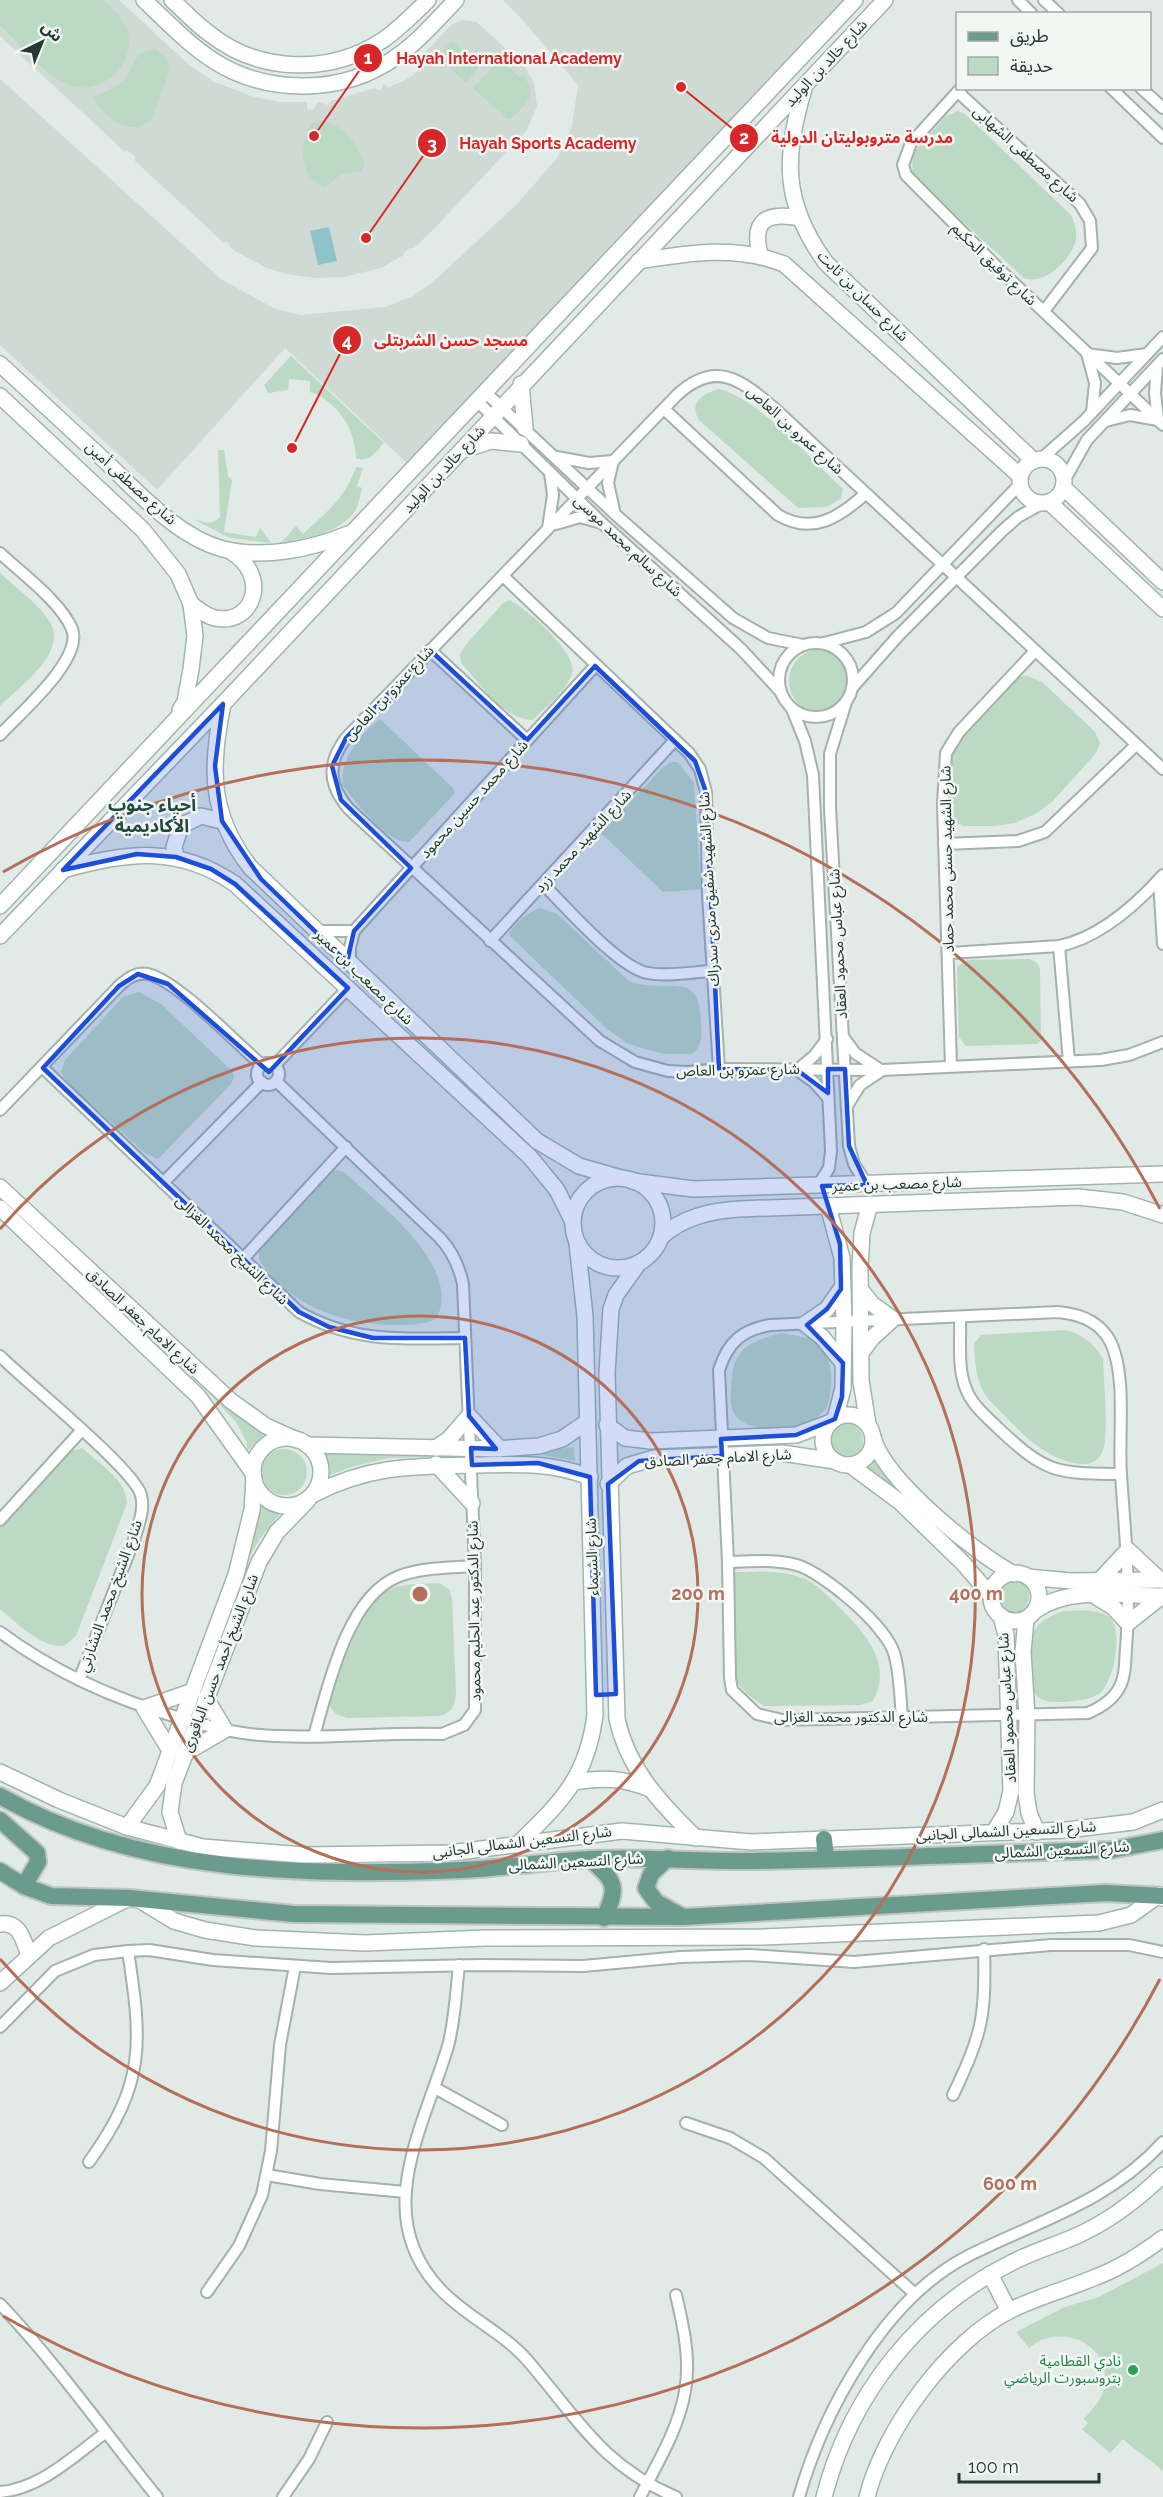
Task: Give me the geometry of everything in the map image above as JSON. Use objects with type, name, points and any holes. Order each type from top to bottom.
[{"type":"main road","name":"شارع التسعين الشمالى","points":[[0,1796],[39,1816],[126,1845],[184,1859],[254,1869],[322,1872],[463,1870],[590,1859],[668,1858],[753,1861],[1111,1850],[1163,1840]]},
{"type":"main road","points":[[0,1820],[37,1853],[38,1862],[24,1886]]},
{"type":"main road","points":[[824,1839],[826,1858]]},
{"type":"main road","points":[[668,1858],[651,1874],[646,1888],[656,1902],[683,1917]]},
{"type":"main road","points":[[590,1859],[611,1879],[614,1887],[611,1903],[604,1918]]},
{"type":"main road","points":[[0,1870],[24,1886],[51,1896],[133,1899],[294,1914],[683,1917],[1105,1893],[1162,1896]]},
{"type":"street","points":[[172,0],[210,34],[238,51],[264,62],[314,65],[362,52],[394,32],[428,0]]},
{"type":"street","points":[[151,2],[198,49],[232,71],[272,84],[313,86],[355,78],[394,59],[456,0]]},
{"type":"street","name":"شارع خالد بن الوليد","points":[[3,899],[855,0]]},
{"type":"street","name":"شارع خالد بن الوليد","points":[[1,933],[223,704],[463,450],[521,384],[885,0]]},
{"type":"street","points":[[1018,0],[1030,12]]},
{"type":"street","points":[[1032,12],[1043,0],[1057,12]]},
{"type":"street","name":"شارع حسان بن ثابت","points":[[805,86],[793,124],[789,153],[789,177],[800,218],[812,243],[826,263],[1037,460]]},
{"type":"street","name":"شارع توفيق الحكيم","points":[[959,90],[911,144],[903,165],[906,175],[922,194],[1160,422]]},
{"type":"street","name":"شارع مصطفى الشهابى","points":[[959,90],[1080,204],[1090,221],[1092,248],[1044,311]]},
{"type":"street","points":[[1113,90],[1163,138]]},
{"type":"street","points":[[1143,90],[1163,108]]},
{"type":"street","points":[[736,126],[748,129],[754,139]]},
{"type":"street","points":[[663,205],[668,216],[678,220]]},
{"type":"street","points":[[760,254],[756,238],[760,226],[768,217],[778,214],[800,218]]},
{"type":"street","name":"شارع حسان بن ثابت","points":[[639,261],[707,251],[760,254],[784,264],[1020,480]]},
{"type":"street","points":[[1160,362],[1079,451],[1060,493],[1011,523],[898,636],[852,688],[846,702],[832,713],[814,718],[792,709],[780,691],[780,668],[785,658],[802,645],[824,644],[866,632],[887,620],[942,566],[1020,480],[1028,464],[1065,440],[1163,337]]},
{"type":"street","points":[[1092,413],[1095,383],[1087,354],[1117,358],[1147,354]]},
{"type":"street","points":[[1103,422],[1130,416],[1160,422],[1155,393],[1160,362]]},
{"type":"street","name":"شارع مصطفى أمين","points":[[0,364],[160,511],[195,536],[227,550],[261,552],[296,549],[328,542],[354,531]]},
{"type":"street","name":"شارع عمرو بن العاص","points":[[1163,769],[773,407],[740,381],[723,376],[695,380],[664,409],[346,738],[338,749],[332,766],[333,783],[341,800],[490,941],[616,1052],[635,1062],[668,1071],[688,1072],[719,1069],[882,1070],[1115,1058],[1163,1042]]},
{"type":"street","points":[[521,384],[525,428]]},
{"type":"street","name":"شارع مصطفى أمين","points":[[0,396],[151,539],[178,574],[190,604],[195,636],[192,669],[185,702],[175,718]]},
{"type":"street","name":"شارع سالم محمد موسى","points":[[480,396],[497,412],[521,444],[576,499],[741,649],[780,691]]},
{"type":"street","points":[[664,409],[778,515],[788,521],[799,524],[822,524],[844,513],[865,494]]},
{"type":"street","name":"شارع سالم محمد موسى","points":[[497,412],[525,428],[616,515],[742,624],[768,638],[802,645]]},
{"type":"street","points":[[463,450],[491,441],[521,444]]},
{"type":"street","points":[[554,456],[577,462],[613,461],[608,483],[616,515]]},
{"type":"street","points":[[1037,460],[1057,465],[1064,484],[1163,582]]},
{"type":"street","points":[[548,529],[553,495],[550,473]]},
{"type":"street","points":[[1020,480],[1029,499],[1046,502],[1163,609]]},
{"type":"street","points":[[548,529],[569,518],[580,517],[603,524]]},
{"type":"street","points":[[190,604],[215,618],[227,618],[247,607],[255,586],[253,574],[248,564],[227,550]]},
{"type":"street","points":[[0,553],[60,611],[73,632],[74,642],[62,667],[0,735]]},
{"type":"street","name":"شارع الشهيد شفيق مترى سدراك","points":[[503,576],[695,761],[706,792],[712,971],[719,1069]]},
{"type":"street","points":[[824,644],[841,652],[847,660],[851,668],[852,688]]},
{"type":"street","points":[[430,650],[527,740]]},
{"type":"street","name":"شارع الشهيد حسنى محمد حماد","points":[[951,1066],[950,952],[943,776],[949,745],[1035,651]]},
{"type":"street","name":"شارع محمد حسين محمود","points":[[354,931],[595,666]]},
{"type":"street","name":"شارع عباس محمود العقاد","points":[[846,702],[832,746],[829,774],[851,1155],[867,1185]]},
{"type":"street","name":"شارع مصعب بن عمير","points":[[223,704],[215,766],[217,795],[222,821],[250,867],[350,965],[537,1141],[579,1166],[626,1180],[693,1189],[817,1187],[1163,1174]]},
{"type":"street","name":"شارع عباس محمود العقاد","points":[[792,709],[805,741],[813,775],[827,1039],[831,1160],[825,1176],[817,1187]]},
{"type":"street","name":"شارع الشهيد محمد زرد","points":[[490,941],[675,740]]},
{"type":"street","points":[[944,844],[1018,841],[1045,832],[1136,745]]},
{"type":"street","points":[[176,857],[174,847],[176,836],[190,819],[212,816],[222,821]]},
{"type":"street","name":"شارع مصعب بن عمير","points":[[63,870],[121,855],[176,857],[210,869],[235,884],[530,1157],[554,1185],[572,1220]]},
{"type":"street","points":[[950,952],[1059,946],[1077,942],[1098,930],[1133,904],[1161,878]]},
{"type":"street","points":[[1161,878],[1163,944]]},
{"type":"street","points":[[543,885],[631,967],[648,974],[712,971]]},
{"type":"street","points":[[316,931],[354,931],[350,948],[350,965]]},
{"type":"street","points":[[1059,946],[1069,1061]]},
{"type":"street","points":[[0,1110],[43,1068],[119,986],[138,974],[158,978],[174,988],[262,1065]]},
{"type":"street","points":[[275,1065],[348,988]]},
{"type":"street","points":[[843,1036],[855,1053],[882,1070],[860,1085],[847,1106]]},
{"type":"street","points":[[827,1039],[814,1056],[797,1070],[814,1082],[828,1098]]},
{"type":"street","points":[[268,1063],[275,1065],[279,1073],[276,1081],[266,1084],[262,1082],[258,1074],[262,1065],[268,1063]]},
{"type":"street","name":"شارع الشيخ محمد الغزالى","points":[[43,1068],[298,1312],[329,1327],[373,1338],[465,1338]]},
{"type":"street","name":"شارع الدكتور عبد الحليم محمود","points":[[0,1632],[33,1655],[79,1680],[144,1708],[225,1730],[260,1735],[314,1736],[442,1734],[453,1731],[470,1719],[475,1710],[475,1566],[463,1284],[452,1251],[276,1081]]},
{"type":"street","points":[[163,1183],[262,1082]]},
{"type":"street","points":[[242,1260],[346,1147]]},
{"type":"street","points":[[626,1180],[649,1191],[660,1208],[663,1227],[656,1248],[638,1264],[614,1269],[592,1261],[577,1243],[572,1220],[580,1198],[588,1189],[598,1183],[626,1180]]},
{"type":"street","name":"شارع الامام جعفر الصادق","points":[[0,1187],[224,1394],[266,1426],[302,1442],[500,1449],[551,1444],[587,1422]]},
{"type":"street","name":"شارع مصعب بن عمير","points":[[661,1237],[687,1220],[720,1210],[1078,1197],[1123,1202],[1163,1215]]},
{"type":"street","points":[[870,1204],[860,1247],[862,1400],[877,1451],[911,1490],[976,1550],[1021,1575],[1038,1592],[1031,1614]]},
{"type":"street","points":[[828,1206],[840,1244],[844,1321],[842,1397],[823,1440],[828,1454],[900,1502],[963,1563],[992,1597]]},
{"type":"street","name":"شارع الامام جعفر الصادق","points":[[0,1208],[198,1396],[253,1476]]},
{"type":"street","name":"شارع الشيماء","points":[[517,1845],[562,1799],[574,1782],[589,1752],[596,1695],[584,1297],[577,1243]]},
{"type":"street","name":"شارع الشيماء","points":[[638,1264],[621,1284],[611,1309],[607,1425],[616,1694],[621,1737],[628,1755],[650,1790],[696,1838]]},
{"type":"street","points":[[841,1289],[827,1309],[805,1324],[830,1345],[843,1363]]},
{"type":"street","points":[[861,1290],[878,1310],[893,1319],[872,1338],[861,1353]]},
{"type":"street","name":"شارع الدكتور محمد الغزالى","points":[[1072,1314],[1086,1318],[1104,1332],[1117,1362],[1121,1474],[1128,1550],[1128,1623],[1124,1672],[1116,1694],[1108,1702],[1088,1713],[1027,1716],[768,1718],[757,1714],[732,1690],[728,1667],[728,1562],[719,1370],[724,1354],[735,1339],[752,1328],[844,1321],[1072,1314]]},
{"type":"street","points":[[960,1317],[962,1376],[968,1395],[980,1411],[1027,1455],[1049,1468],[1075,1473],[1121,1474]]},
{"type":"street","name":"شارع الشيخ محمد النشارتي","points":[[1,1359],[132,1478],[141,1496],[142,1506],[134,1540],[79,1680]]},
{"type":"street","points":[[833,1420],[844,1415],[855,1416],[871,1431]]},
{"type":"street","points":[[436,1448],[449,1439],[469,1416],[500,1449]]},
{"type":"street","name":"شارع الامام جعفر الصادق","points":[[607,1425],[620,1435],[637,1440],[796,1435],[833,1420]]},
{"type":"street","points":[[0,1520],[81,1431]]},
{"type":"street","points":[[843,1463],[868,1456],[871,1431]]},
{"type":"street","points":[[311,1497],[319,1484],[320,1462],[302,1442],[276,1440],[267,1445],[259,1453],[253,1476],[265,1498],[286,1507],[311,1497],[337,1482],[378,1469],[436,1464],[538,1463],[561,1467],[590,1477]]},
{"type":"street","name":"شارع الامام جعفر الصادق","points":[[608,1484],[627,1466],[639,1461],[794,1453],[843,1463]]},
{"type":"street","points":[[436,1464],[472,1503]]},
{"type":"street","name":"شارع الشيخ أحمد حسن الباقورى","points":[[199,1695],[238,1567],[252,1510],[253,1476]]},
{"type":"street","name":"شارع الشيخ أحمد حسن الباقورى","points":[[180,1841],[172,1821],[171,1797],[178,1752],[189,1721],[259,1562],[277,1532],[311,1497]]},
{"type":"street","points":[[1162,1588],[1096,1588],[1021,1575],[998,1581],[992,1597],[993,1605],[1001,1616],[1013,1621],[1056,1600],[1096,1588],[1128,1550],[1162,1588]]},
{"type":"street","points":[[728,1562],[778,1562],[799,1566],[819,1576],[875,1621],[890,1641],[895,1654],[902,1717]]},
{"type":"street","points":[[314,1736],[343,1649],[368,1598],[378,1588],[400,1575],[475,1566]]},
{"type":"street","points":[[1096,1588],[1128,1623],[1162,1588]]},
{"type":"street","name":"شارع عباس محمود العقاد","points":[[1031,1614],[1023,1652],[1027,1716],[1027,1803],[1038,1832]]},
{"type":"street","name":"شارع عباس محمود العقاد","points":[[994,1832],[1006,1812],[1011,1791],[1006,1635],[1001,1616]]},
{"type":"street","points":[[596,1695],[616,1694]]},
{"type":"street","points":[[199,1695],[225,1730],[178,1752],[144,1708],[199,1695]]},
{"type":"street","name":"شارع الشيخ أحمد حسن الباقورى","points":[[127,1827],[178,1752]]},
{"type":"street","name":"شارع التسعين الشمالى الجانبى","points":[[0,1772],[58,1800],[127,1827],[203,1846],[304,1855],[450,1853],[596,1832],[622,1831],[751,1842],[1038,1832],[1133,1822],[1163,1810]]},
{"type":"street","points":[[574,1782],[611,1778],[625,1780],[650,1790]]},
{"type":"street","points":[[0,1983],[49,1938],[133,1899],[174,1921],[205,1930],[256,1938],[365,1943],[474,1938],[763,1937],[1099,1923],[1131,1915],[1162,1896]]},
{"type":"street","points":[[0,1924],[10,1924],[18,1929],[29,1955]]},
{"type":"street","points":[[0,2027],[55,1971],[94,1955],[128,1951],[149,1950],[213,1960],[295,1966],[583,1966],[681,1957],[750,1955],[854,1962],[984,1949],[1129,1945],[1163,1952]]},
{"type":"street","points":[[953,2095],[972,2057],[982,2026],[986,1993],[984,1949]]},
{"type":"street","points":[[89,2162],[111,2132],[121,2112],[137,2062],[136,2012],[128,1951]]},
{"type":"street","points":[[459,1965],[451,2034],[409,2167],[404,2214],[409,2236],[420,2259],[440,2289],[516,2348],[588,2436],[616,2462],[647,2483],[676,2497]]},
{"type":"street","points":[[207,2292],[250,2224],[267,2175],[276,2106],[280,2045],[295,1966]]},
{"type":"street","points":[[435,2088],[502,2125]]},
{"type":"street","points":[[686,2123],[730,2138],[764,2158],[915,2294]]},
{"type":"street","points":[[799,2497],[810,2464],[853,2373],[915,2294],[965,2258],[1094,2198],[1137,2167],[1163,2142]]},
{"type":"street","points":[[267,2175],[320,2184],[405,2192]]},
{"type":"street","points":[[824,2497],[848,2429],[890,2361],[939,2310],[990,2274],[1098,2225],[1163,2175]]},
{"type":"street","points":[[867,2497],[879,2463],[921,2392],[959,2347],[1009,2311],[1098,2277],[1163,2238]]},
{"type":"street","points":[[990,2274],[1009,2311]]},
{"type":"street","points":[[640,2497],[680,2412],[686,2390],[685,2344],[675,2295]]},
{"type":"street","points":[[0,2304],[36,2345],[157,2497]]},
{"type":"street","points":[[283,2497],[309,2459],[327,2422]]},
{"type":"street","points":[[0,2492],[23,2487],[40,2480],[105,2433]]},
{"type":"highlighted area","points":[[430,650],[527,740],[595,666],[695,761],[706,792],[719,1069],[797,1070],[828,1093],[828,1069],[845,1069],[849,1146],[867,1185],[822,1186],[840,1244],[841,1289],[827,1309],[807,1325],[843,1363],[842,1397],[835,1419],[796,1435],[721,1439],[722,1456],[639,1461],[608,1484],[616,1694],[596,1695],[590,1477],[538,1463],[472,1465],[471,1448],[496,1449],[469,1416],[465,1338],[373,1338],[329,1327],[299,1312],[43,1068],[119,986],[138,974],[168,984],[269,1072],[348,988],[235,884],[211,869],[176,857],[137,854],[63,870],[223,704],[215,766],[222,821],[261,879],[347,962],[354,931],[411,868],[341,800],[332,766],[346,738]]},
{"type":"shaded area","points":[[0,0],[119,0],[188,64],[214,82],[255,97],[280,102],[307,102],[307,110],[314,109],[318,102],[328,105],[331,101],[374,88],[381,91],[383,84],[389,87],[407,79],[424,67],[421,64],[426,59],[425,53],[451,25],[462,20],[472,21],[477,22],[526,68],[534,83],[537,106],[527,130],[434,229],[414,248],[403,253],[404,255],[381,268],[344,277],[315,278],[286,274],[269,269],[233,250],[227,241],[224,243],[135,161],[135,157],[127,150],[125,152],[0,36]]},
{"type":"shaded area","points":[[503,0],[843,0],[407,463],[285,348],[157,490],[0,345],[0,79],[222,280],[276,309],[301,315],[385,307],[413,296],[434,281],[518,203],[557,158],[572,126],[578,85]]},
{"type":"green space","points":[[0,0],[104,0],[118,14],[126,27],[129,44],[127,56],[121,66],[104,82],[81,88],[69,85],[51,75],[0,25]]},
{"type":"green space","points":[[452,41],[480,66],[466,83],[438,56]]},
{"type":"green space","points":[[156,49],[168,60],[169,73],[151,120],[134,127],[118,123],[97,105],[92,97],[119,84],[139,55]]},
{"type":"green space","points":[[500,59],[519,77],[523,74],[530,89],[529,99],[511,119],[507,119],[473,88]]},
{"type":"green space","points":[[958,111],[965,114],[1071,215],[1076,229],[1075,243],[1067,257],[1048,275],[1032,279],[1024,278],[912,175],[913,153],[945,117]]},
{"type":"green space","points":[[319,121],[335,125],[342,130],[352,141],[365,163],[361,171],[340,175],[325,187],[316,183],[310,176],[306,168],[303,149],[312,123]]},
{"type":"green space","points":[[291,356],[384,443],[372,456],[365,459],[356,458],[349,427],[344,418],[329,402],[310,392],[310,381],[289,379],[288,390],[268,393],[264,385]]},
{"type":"green space","points":[[719,389],[750,404],[784,432],[843,489],[841,499],[826,507],[798,508],[699,420],[695,408],[699,399]]},
{"type":"green space","points":[[218,450],[224,450],[228,476],[232,480],[224,532],[256,537],[260,528],[271,543],[230,538],[193,519],[211,522],[220,517]]},
{"type":"green space","points":[[356,467],[363,468],[357,486],[362,488],[356,509],[349,518],[322,533],[282,542],[296,526],[303,534],[327,511],[347,487]]},
{"type":"green space","points":[[0,573],[43,612],[52,626],[54,637],[46,660],[28,681],[0,706]]},
{"type":"green space","points":[[510,600],[528,612],[550,632],[560,643],[572,664],[572,673],[566,686],[533,720],[522,718],[502,707],[461,663],[460,655],[464,647],[503,603]]},
{"type":"green space","points":[[821,649],[839,655],[847,663],[853,681],[847,699],[839,707],[821,713],[803,707],[795,699],[789,681],[795,663],[803,655]]},
{"type":"green space","points":[[1028,676],[1042,682],[1095,732],[1100,743],[1096,753],[1052,802],[1035,814],[1015,823],[995,826],[963,826],[957,823],[948,810],[947,762],[955,742],[1017,677]]},
{"type":"green space","points":[[380,719],[453,788],[455,793],[409,842],[401,841],[382,829],[343,786],[344,767],[352,748]]},
{"type":"green space","points":[[672,762],[678,762],[694,783],[701,889],[663,892],[601,833],[662,768]]},
{"type":"green space","points":[[540,908],[557,914],[629,981],[643,985],[679,986],[695,995],[699,1006],[701,1041],[695,1051],[692,1054],[664,1054],[628,1044],[607,1029],[510,936],[509,932],[519,921]]},
{"type":"green space","points":[[1030,959],[1038,964],[1040,970],[1041,1041],[1037,1044],[966,1046],[959,1037],[957,967],[968,960]]},
{"type":"green space","points":[[139,992],[161,1004],[232,1071],[234,1077],[231,1084],[158,1159],[146,1154],[67,1082],[61,1072],[65,1060],[123,997]]},
{"type":"green space","points":[[337,1170],[344,1172],[395,1218],[428,1257],[438,1277],[442,1298],[437,1318],[424,1323],[401,1325],[340,1318],[321,1311],[287,1291],[259,1260],[259,1246],[326,1174]]},
{"type":"green space","points":[[1066,1330],[1087,1340],[1103,1359],[1106,1415],[1104,1447],[1098,1459],[1089,1464],[1070,1462],[1043,1450],[988,1399],[977,1373],[974,1344],[981,1335]]},
{"type":"green space","points":[[781,1333],[815,1339],[823,1350],[831,1371],[829,1402],[824,1411],[806,1423],[780,1428],[753,1426],[743,1422],[735,1415],[731,1406],[734,1367],[741,1352],[747,1346]]},
{"type":"green space","points":[[212,1390],[266,1433],[247,1451],[247,1443],[236,1422],[209,1393]]},
{"type":"green space","points":[[843,1421],[857,1427],[863,1441],[857,1455],[843,1461],[829,1455],[823,1441],[829,1427]]},
{"type":"green space","points":[[574,1447],[575,1461],[538,1454],[537,1451]]},
{"type":"green space","points":[[82,1448],[117,1479],[126,1495],[127,1503],[76,1636],[64,1646],[55,1646],[30,1634],[0,1609],[0,1526],[67,1452]]},
{"type":"green space","points":[[284,1449],[300,1456],[307,1472],[300,1488],[284,1495],[268,1488],[261,1472],[268,1456]]},
{"type":"green space","points":[[320,1451],[380,1454],[460,1451],[460,1456],[389,1458],[351,1467],[323,1478]]},
{"type":"green space","points":[[872,1457],[903,1494],[860,1468]]},
{"type":"green space","points":[[257,1499],[282,1511],[259,1540],[246,1563]]},
{"type":"green space","points":[[735,1572],[784,1573],[811,1582],[824,1593],[857,1625],[873,1648],[880,1673],[879,1687],[873,1701],[860,1705],[764,1706],[747,1694],[734,1679],[732,1586]]},
{"type":"green space","points":[[1011,1578],[1024,1583],[1029,1596],[1024,1609],[1011,1614],[998,1609],[993,1596],[998,1583]]},
{"type":"green space","points":[[439,1583],[449,1589],[452,1599],[456,1693],[452,1708],[439,1716],[347,1718],[336,1714],[330,1706],[330,1698],[354,1636],[372,1606],[382,1595],[398,1586]]},
{"type":"green space","points":[[1064,1611],[1093,1611],[1109,1617],[1116,1632],[1113,1667],[1100,1693],[1078,1701],[1047,1701],[1038,1697],[1034,1692],[1029,1665],[1030,1645],[1034,1631],[1040,1624]]},
{"type":"green space","name":"نادي القطامية بتروسبورت الرياضي","points":[[1163,2263],[1163,2471],[1123,2439],[1110,2453],[1082,2429],[1088,2423],[1084,2419],[1098,2403],[1103,2392],[1105,2376],[1102,2362],[1094,2351],[1084,2343],[1071,2338],[1056,2337],[1042,2340],[1029,2348],[1016,2332],[1065,2307],[1099,2297]]},
{"type":"water","points":[[329,227],[337,261],[318,265],[310,231]]},
{"type":"place","name":"مدرسة متروبوليتان الدولية","points":[[681,87]]},
{"type":"place","name":"Hayah International Academy","points":[[314,136]]},
{"type":"place","name":"Hayah Sports Academy","points":[[366,238]]},
{"type":"place","name":"مسجد حسن الشربتلى","points":[[292,448]]},
{"type":"place","name":"نادي القطامية بتروسبورت الرياضي","points":[[1133,2370]]},
{"type":"district","name":"أحياء جنوب الأكاديمية","points":[[152,814]]}]
